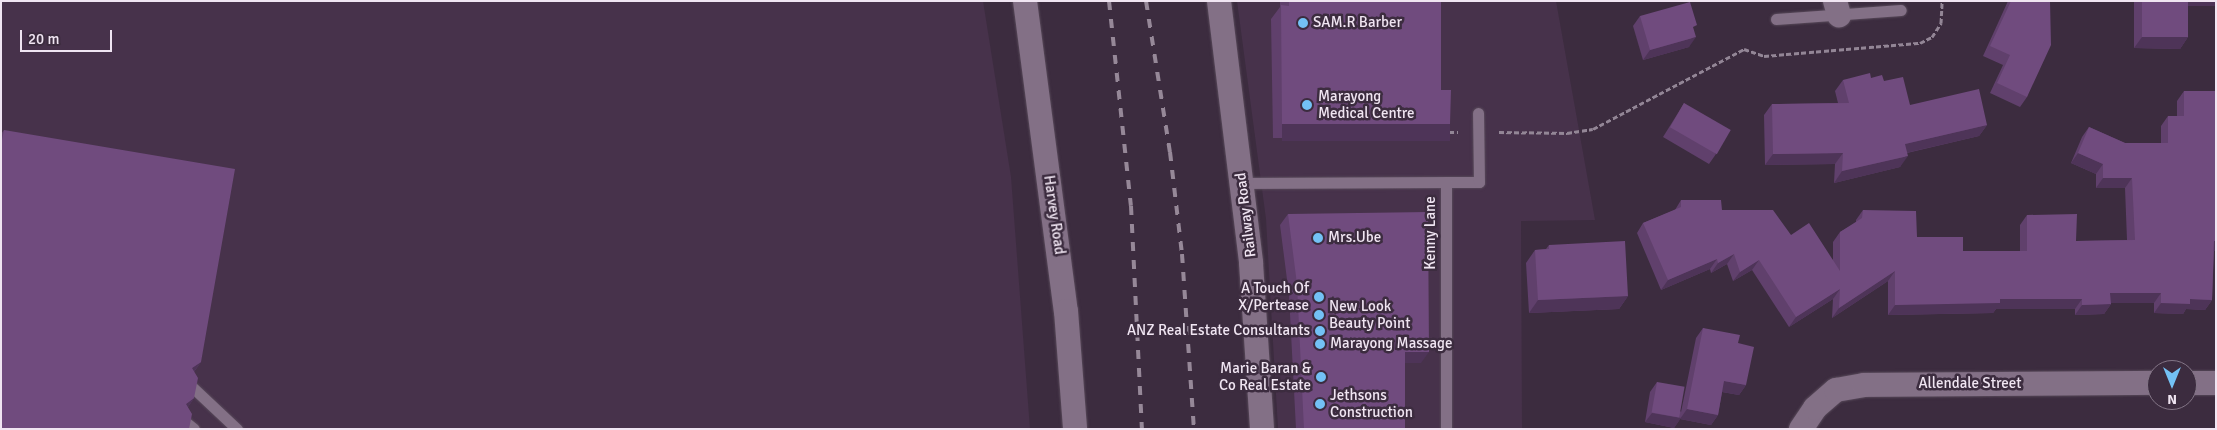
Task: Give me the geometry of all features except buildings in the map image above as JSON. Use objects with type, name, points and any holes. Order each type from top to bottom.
[{"type":"street","name":"Harvey Road","points":[[1026,1],[1066,311],[1075,429]]},
{"type":"street","name":"Railway Road","points":[[1219,1],[1251,263],[1262,429]]},
{"type":"street","name":"Allendale Street","points":[[1801,429],[1815,408],[1836,390],[1864,385],[2147,383]]},
{"type":"street","points":[[2197,383],[2216,383]]},
{"type":"lane","points":[[1776,19],[1837,8],[1901,10]]},
{"type":"lane","points":[[1446,182],[1479,182],[1478,113]]},
{"type":"lane","name":"Kenny Lane","points":[[1242,183],[1446,182],[1446,429]]},
{"type":"lane","points":[[189,384],[236,429]]},
{"type":"lane","points":[[183,420],[194,429]]},
{"type":"path","points":[[1440,132],[1567,133],[1593,129],[1744,49],[1764,56],[1920,43],[1932,37],[1940,23],[1942,1]]},
{"type":"shaded area","points":[[1,1],[983,1],[1011,177],[1030,429],[1,429]]},
{"type":"shaded area","points":[[1237,1],[1556,1],[1595,220],[1521,221],[1522,429],[1278,429],[1266,219]]},
{"type":"railway","points":[[1109,1],[1131,206],[1142,429]]},
{"type":"railway","points":[[1146,1],[1170,152],[1182,254],[1194,429]]},
{"type":"place","name":"SAM.R Barber","points":[[1303,23]]},
{"type":"place","name":"Marayong Medical Centre","points":[[1307,105]]},
{"type":"place","name":"Mrs.Ube","points":[[1318,238]]},
{"type":"place","name":"A Touch Of X/Pertease","points":[[1319,297]]},
{"type":"place","name":"New Look Beauty Point","points":[[1319,315]]},
{"type":"place","name":"ANZ Real Estate Consultants","points":[[1320,331]]},
{"type":"place","name":"Marayong Massage","points":[[1320,344]]},
{"type":"place","name":"Marie Baran & Co Real Estate","points":[[1321,377]]},
{"type":"place","name":"Jethsons Construction","points":[[1320,404]]}]
